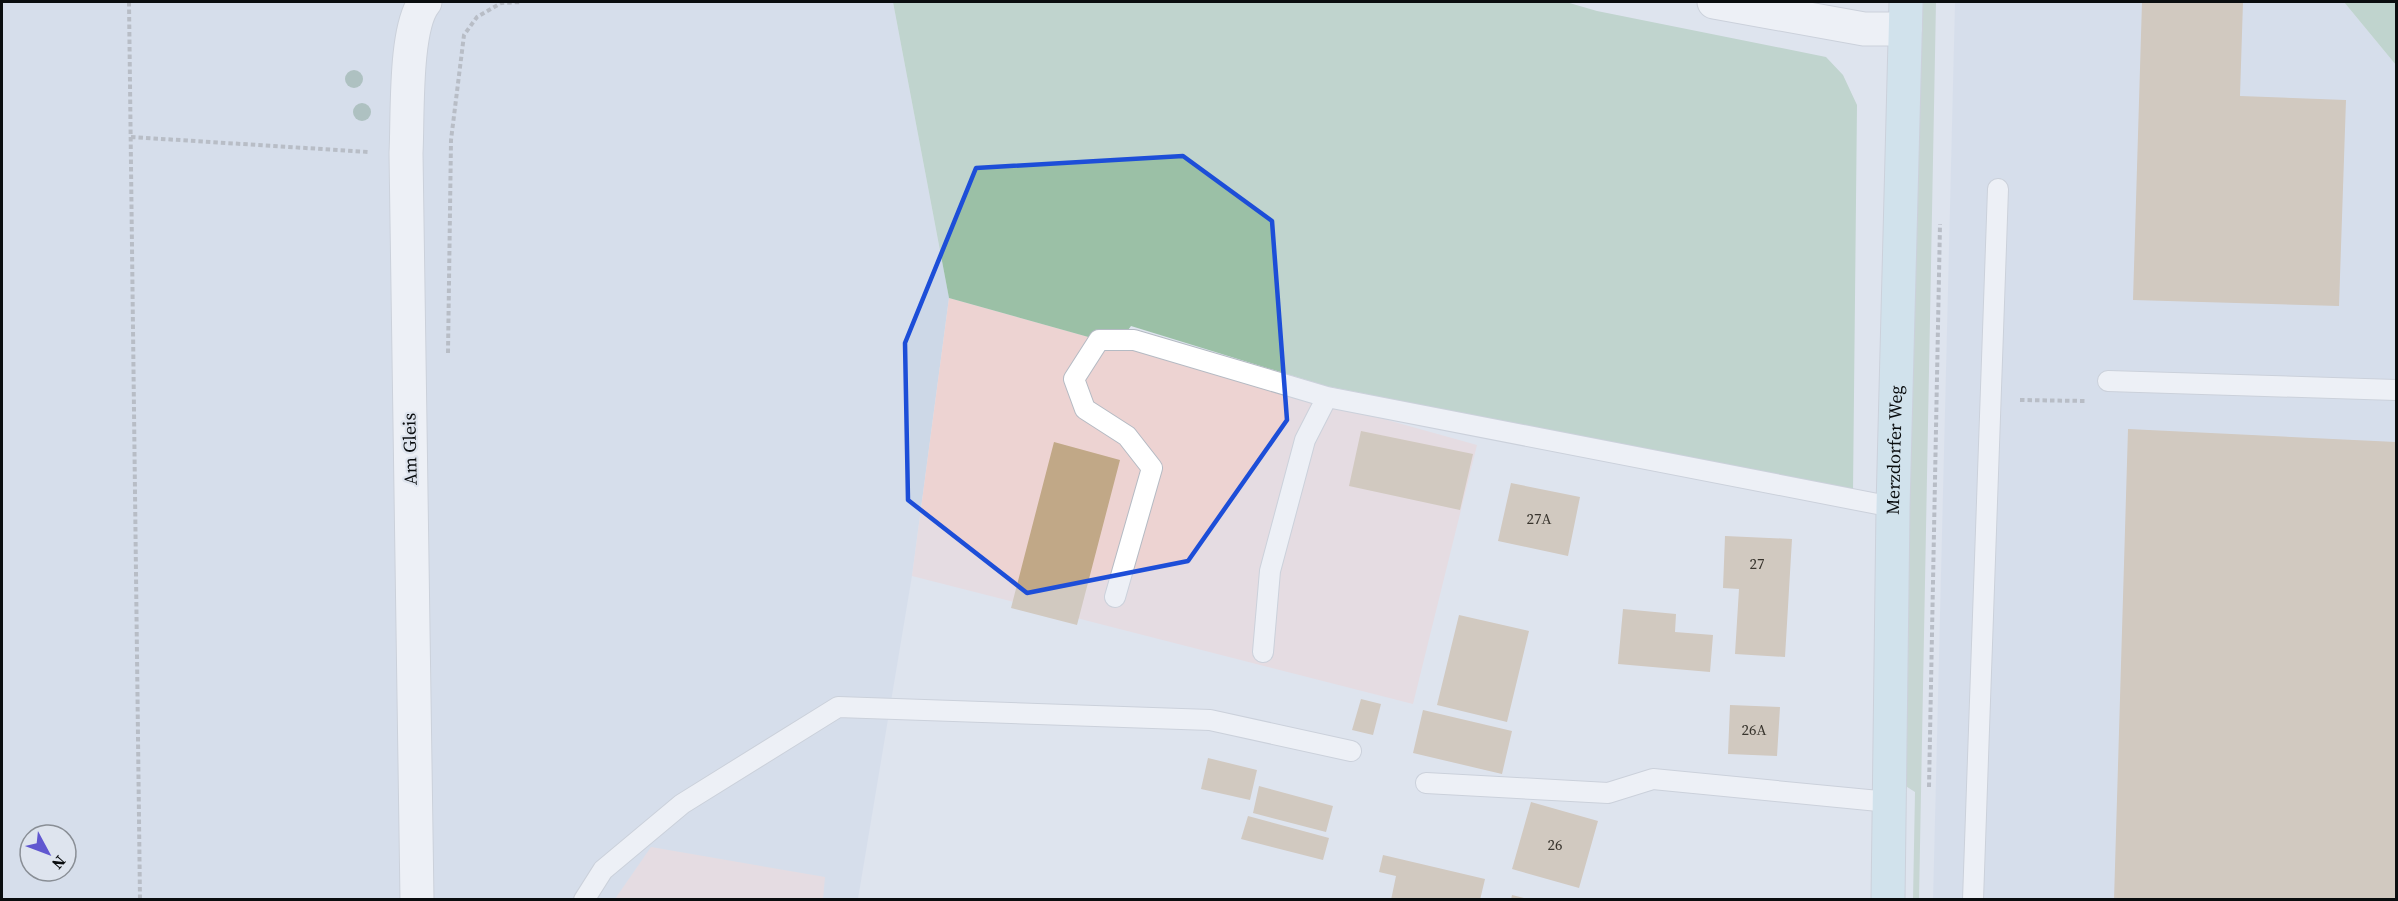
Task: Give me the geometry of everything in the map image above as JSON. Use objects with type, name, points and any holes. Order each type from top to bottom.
[{"type":"street","name":"Am Gleis","points":[[417,900],[406,153],[411,48],[418,10],[425,2]]},
{"type":"street","points":[[1714,2],[1864,29],[1906,15]]},
{"type":"street","name":"Merzdorfer Weg","points":[[1888,900],[1893,507],[1906,15]]},
{"type":"lane","points":[[1973,900],[1998,189]]},
{"type":"lane","points":[[1115,597],[1152,468],[1127,436],[1085,408],[1074,379],[1100,340],[1134,340],[1327,397],[1893,507]]},
{"type":"lane","points":[[2108,381],[2397,390]]},
{"type":"lane","points":[[1263,652],[1270,571],[1305,440],[1327,397]]},
{"type":"lane","points":[[584,900],[603,870],[682,804],[838,707],[1210,720],[1351,751]]},
{"type":"lane","points":[[1426,783],[1608,794],[1653,779],[1889,802]]},
{"type":"path","points":[[129,2],[140,900]]},
{"type":"path","points":[[448,353],[451,140],[464,35],[477,16],[501,3],[522,2]]},
{"type":"path","points":[[132,137],[207,144],[406,153]]},
{"type":"path","points":[[1929,796],[1940,215]]},
{"type":"path","points":[[1991,399],[2094,401]]},
{"type":"highlighted area","points":[[1183,156],[1272,221],[1287,420],[1188,561],[1027,593],[908,500],[905,343],[976,168]]},
{"type":"shaded area","points":[[2,2],[893,2],[949,298],[912,576],[858,899],[2,900]]},
{"type":"shaded area","points":[[1955,2],[2344,2],[2396,65],[2396,899],[1933,900]]},
{"type":"shaded area","points":[[949,298],[1477,445],[1413,704],[912,576]]},
{"type":"shaded area","points":[[651,847],[825,877],[823,899],[615,899]]},
{"type":"green space","points":[[893,2],[1566,2],[1597,11],[1826,57],[1843,75],[1857,105],[1853,491],[1326,386],[1131,326],[1117,345],[949,298]]},
{"type":"green space","points":[[1920,2],[1936,2],[1919,899],[1913,899],[1915,792],[1904,785]]},
{"type":"green space","points":[[2344,2],[2396,2],[2396,65]]},
{"type":"building","points":[[2142,2],[2243,2],[2240,96],[2346,100],[2339,306],[2133,300]]},
{"type":"building","points":[[2128,429],[2396,442],[2396,900],[2114,900]]},
{"type":"building","points":[[1361,431],[1473,454],[1460,510],[1349,486]]},
{"type":"building","points":[[1054,442],[1120,460],[1077,625],[1011,608]]},
{"type":"building","points":[[1511,483],[1580,497],[1568,556],[1498,541]]},
{"type":"building","points":[[1725,536],[1792,539],[1785,657],[1735,654],[1739,589],[1723,588]]},
{"type":"building","points":[[1623,609],[1676,614],[1675,632],[1713,635],[1710,672],[1618,664]]},
{"type":"building","points":[[1459,615],[1529,631],[1507,722],[1437,705]]},
{"type":"building","points":[[1361,699],[1381,704],[1373,735],[1352,730]]},
{"type":"building","points":[[1730,705],[1780,707],[1777,756],[1728,754]]},
{"type":"building","points":[[1423,710],[1512,731],[1502,774],[1413,753]]},
{"type":"building","points":[[1208,758],[1257,770],[1250,800],[1201,789]]},
{"type":"building","points":[[1259,786],[1333,806],[1326,832],[1253,813]]},
{"type":"building","points":[[1531,802],[1598,821],[1579,888],[1512,869]]},
{"type":"building","points":[[1248,816],[1329,838],[1323,860],[1241,839]]},
{"type":"building","points":[[1383,855],[1485,879],[1480,900],[1391,900],[1396,876],[1379,872]]},
{"type":"building","points":[[1512,895],[1528,899],[1528,900],[1511,900]]}]
